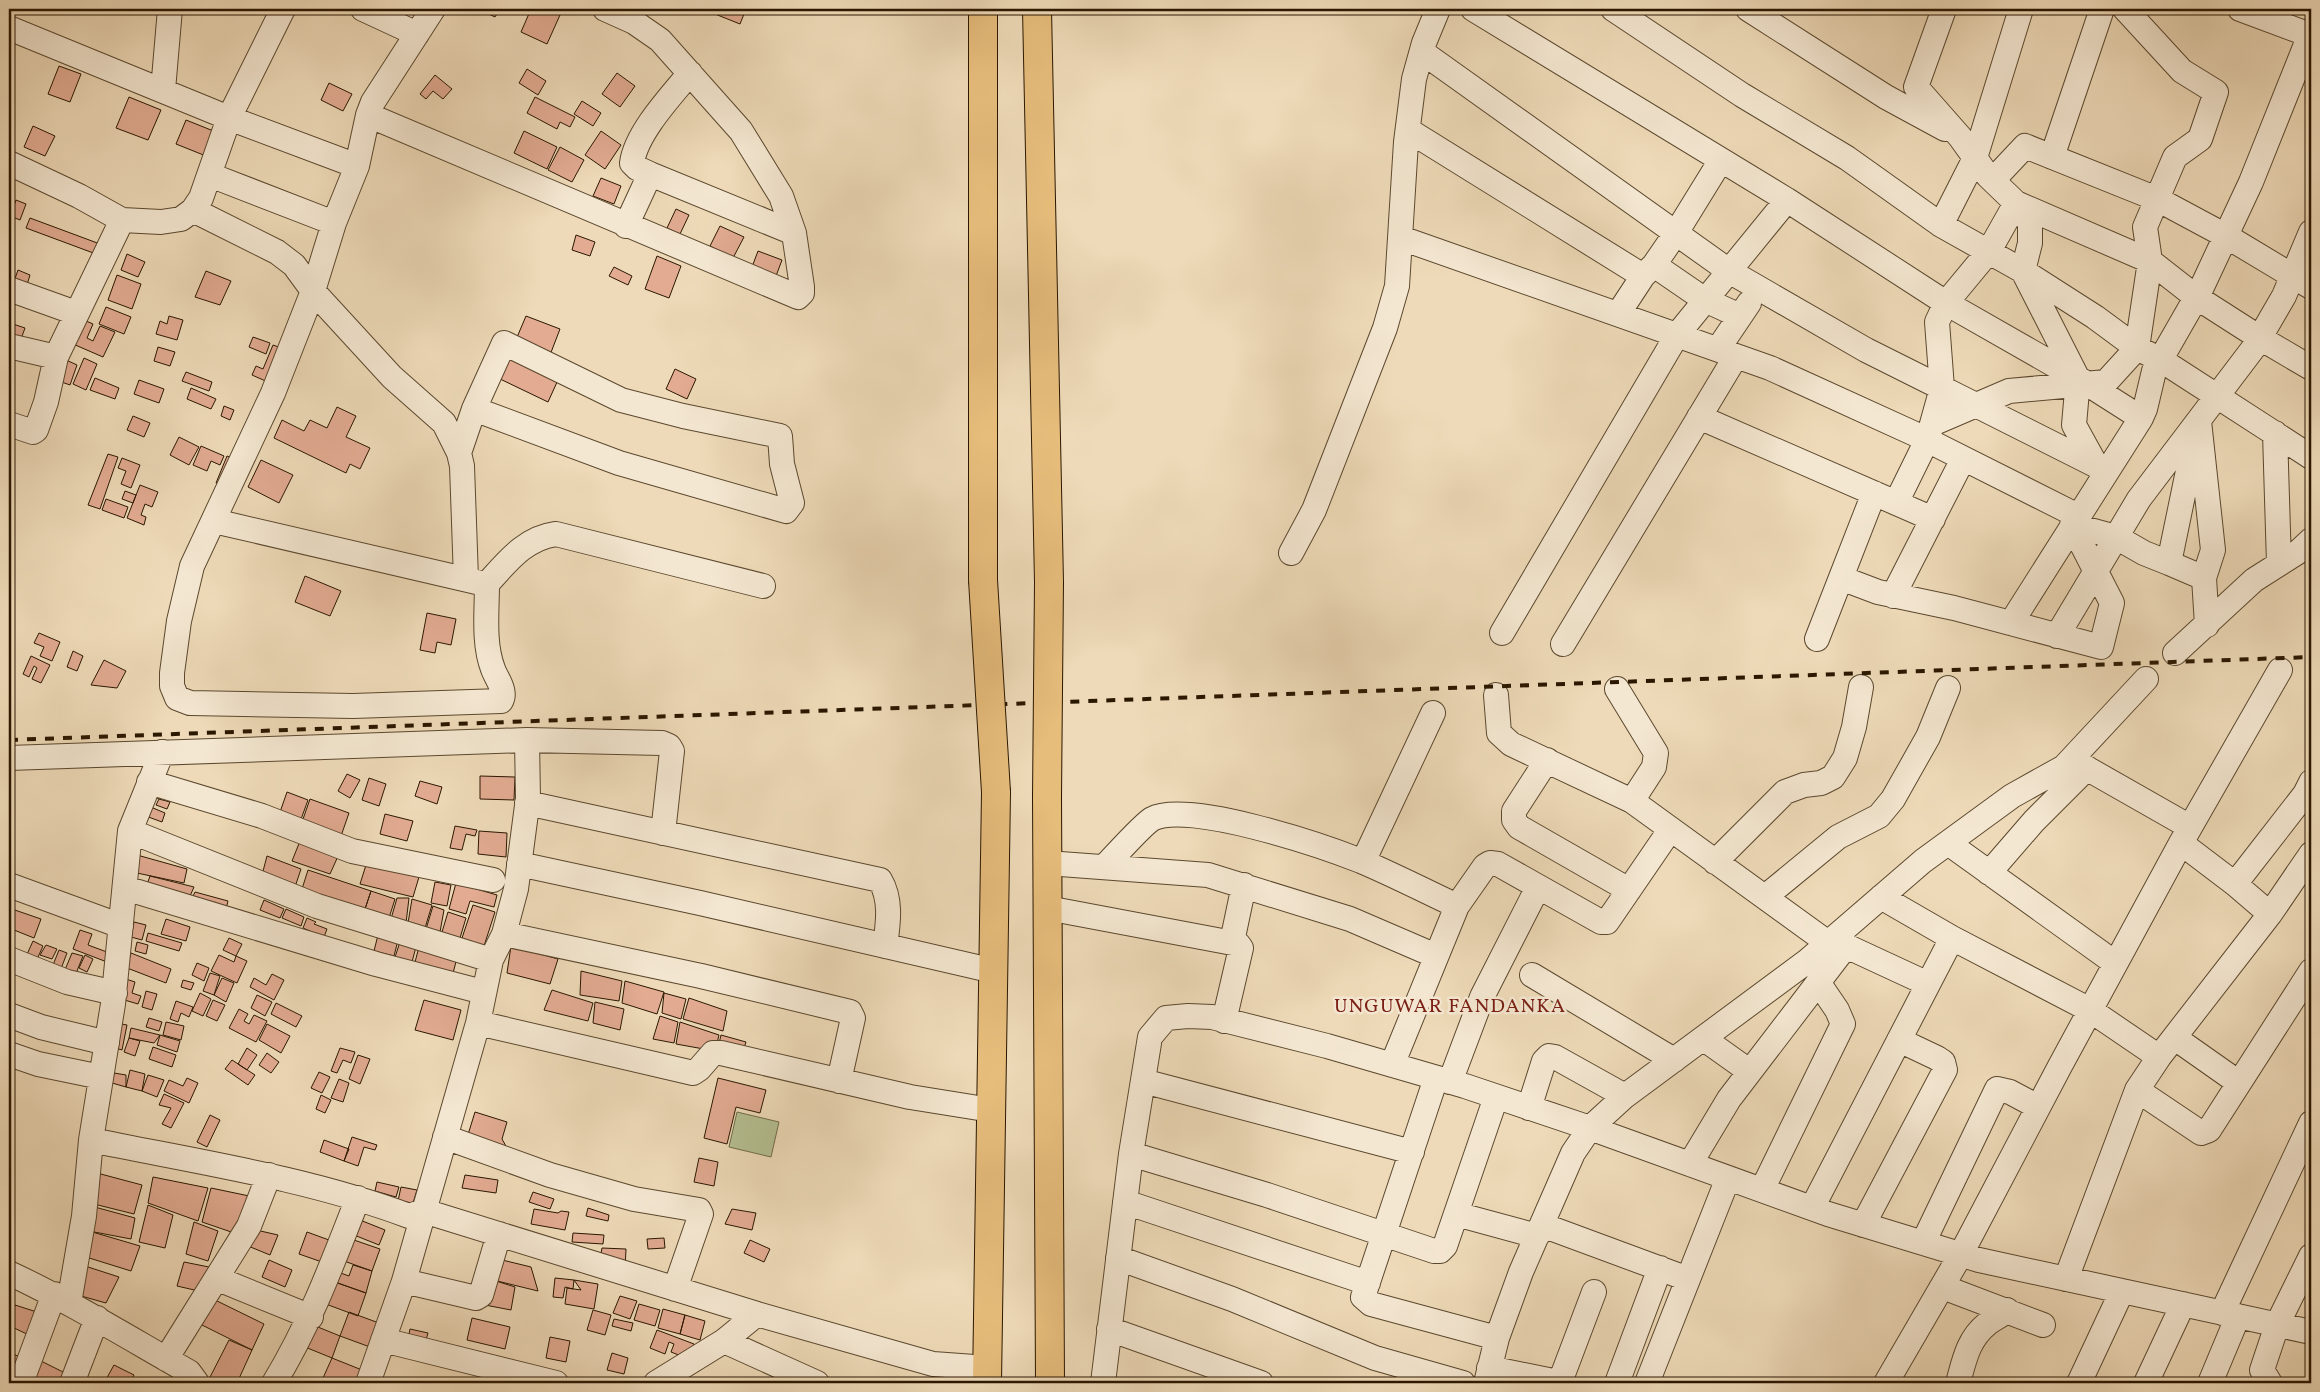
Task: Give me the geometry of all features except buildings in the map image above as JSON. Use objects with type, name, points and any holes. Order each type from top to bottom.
[{"type":"main road","points":[[983,9],[983,580],[996,792],[988,1375]]},
{"type":"main road","points":[[1037,9],[1049,582],[1047,908],[1050,1383]]},
{"type":"street","points":[[163,90],[170,9]]},
{"type":"street","points":[[9,163],[79,196],[122,220],[161,222],[181,219],[193,210],[201,198],[229,118],[283,9]]},
{"type":"street","points":[[363,9],[417,34]]},
{"type":"street","points":[[368,115],[626,226],[798,297],[802,293],[802,287],[794,232],[781,196],[741,131],[660,40],[634,22],[605,9]]},
{"type":"street","points":[[1290,554],[1314,510],[1385,328],[1397,286],[1408,130],[1414,79],[1438,9]]},
{"type":"street","points":[[1472,9],[1787,200],[1946,303],[2141,418]]},
{"type":"street","points":[[1613,9],[1742,95],[1847,158],[1941,225],[2024,272],[2095,317],[2137,348],[2161,360],[2311,457]]},
{"type":"street","points":[[1748,9],[1886,97],[1960,137]]},
{"type":"street","points":[[1944,9],[1916,87],[1960,137],[1993,180],[2016,203],[2030,223],[2030,243],[2024,272],[2081,382],[2074,424],[2102,468]]},
{"type":"street","points":[[1941,225],[1975,158],[2021,9]]},
{"type":"street","points":[[2052,157],[2102,9]]},
{"type":"street","points":[[1930,432],[1977,405],[2009,391],[2081,382],[2106,382],[2137,348],[2150,262],[2145,227],[2175,157],[2200,139],[2216,92],[2182,72],[2125,9]]},
{"type":"street","points":[[2011,624],[2075,521],[2102,468],[2146,409],[2154,371],[2196,297],[2226,236],[2251,182],[2311,34],[2240,9]]},
{"type":"street","points":[[193,210],[277,252],[294,266],[313,291],[392,378],[444,423],[459,453],[462,466],[477,582],[492,668],[503,692],[501,701],[353,706],[190,704],[177,698],[172,686],[172,672],[192,566],[273,393],[313,291],[334,223],[357,166],[368,115],[430,10]]},
{"type":"street","points":[[9,28],[229,118],[357,166]]},
{"type":"street","points":[[1422,52],[1729,271],[1866,350],[2102,468]]},
{"type":"street","points":[[690,73],[656,114],[634,154],[632,163],[637,168],[650,174],[794,232]]},
{"type":"street","points":[[1408,130],[1648,270],[1740,316]]},
{"type":"street","points":[[1993,180],[2025,146],[2157,200],[2226,236],[2302,281]]},
{"type":"street","points":[[1618,314],[1676,233],[1721,160]]},
{"type":"street","points":[[626,226],[650,174]]},
{"type":"street","points":[[210,175],[334,223]]},
{"type":"street","points":[[1502,633],[1676,335],[1787,200]]},
{"type":"street","points":[[1896,503],[1930,432],[1942,388],[1938,322],[1946,303],[1989,251],[2016,203]]},
{"type":"street","points":[[2016,203],[2150,262],[2196,297],[2311,368]]},
{"type":"street","points":[[9,424],[33,432],[36,430],[46,402],[56,357],[122,220]]},
{"type":"street","points":[[2057,636],[2140,499],[2302,281],[2311,232]]},
{"type":"street","points":[[1401,238],[1727,352],[1930,432],[1963,459],[2075,521],[2116,537],[2144,553],[2204,578]]},
{"type":"street","points":[[1563,644],[1699,417],[1740,316],[1759,288]]},
{"type":"street","points":[[9,289],[76,313]]},
{"type":"street","points":[[459,453],[474,409],[504,343],[621,400],[683,416],[780,436],[782,464],[792,502],[786,511],[619,463],[474,409]]},
{"type":"street","points":[[9,346],[56,357]]},
{"type":"street","points":[[1699,417],[1933,520]]},
{"type":"street","points":[[2169,563],[2199,421]]},
{"type":"street","points":[[2199,421],[2213,550],[2204,578],[2207,625]]},
{"type":"street","points":[[2274,433],[2279,564]]},
{"type":"street","points":[[1893,596],[1963,459]]},
{"type":"street","points":[[1817,639],[1874,494]]},
{"type":"street","points":[[214,521],[477,582]]},
{"type":"street","points":[[1842,578],[1893,596],[1954,608],[2101,647],[2112,603],[2095,572],[2075,521]]},
{"type":"street","points":[[477,582],[525,545],[542,536],[556,534],[763,586]]},
{"type":"street","points":[[2175,653],[2254,580],[2311,540]]},
{"type":"street","points":[[1886,1383],[1961,1254],[2185,835],[2280,670]]},
{"type":"street","points":[[1989,873],[2034,821],[2146,679]]},
{"type":"street","points":[[1715,862],[1785,792],[1804,785],[1820,783],[1833,777],[1845,758],[1854,727],[1861,688]]},
{"type":"street","points":[[1764,898],[1838,837],[1879,816],[1893,799],[1928,737],[1948,688]]},
{"type":"street","points":[[1617,689],[1656,753],[1654,767],[1632,801]]},
{"type":"street","points":[[1496,695],[1499,733],[1511,744],[1632,801],[1764,898],[1837,945],[1928,984]]},
{"type":"street","points":[[1363,862],[1433,713]]},
{"type":"street","points":[[368,1383],[404,1281],[478,1023],[491,960],[504,934],[516,889],[527,803],[527,740]]},
{"type":"street","points":[[9,758],[527,740],[662,743],[669,746],[672,751],[663,832]]},
{"type":"street","points":[[21,1383],[62,1298],[84,1216],[91,1140],[115,993],[130,831],[162,752]]},
{"type":"street","points":[[1547,760],[1514,811],[1514,820],[1519,827],[1629,890]]},
{"type":"street","points":[[1594,1292],[1562,1383],[1488,1376],[1497,1338],[1521,1272],[1573,1153],[1590,1128],[1625,1096],[1837,945],[1881,897],[1948,843],[2012,796],[2064,767],[2079,764],[2185,835],[2235,884],[2270,914]]},
{"type":"street","points":[[149,782],[262,816],[352,852],[493,880]]},
{"type":"street","points":[[2235,884],[2309,791]]},
{"type":"street","points":[[527,803],[880,880],[884,886],[888,910],[885,946]]},
{"type":"street","points":[[1104,867],[1152,819],[1176,814],[1223,820],[1324,847],[1363,862],[1457,906]]},
{"type":"street","points":[[1392,1066],[1457,906],[1485,866],[1490,863],[1498,864],[1600,922],[1607,922],[1670,830]]},
{"type":"street","points":[[130,831],[317,906],[491,960]]},
{"type":"street","points":[[1948,843],[2115,963]]},
{"type":"street","points":[[2066,1279],[2137,1090],[2159,1057],[2270,914],[2311,854]]},
{"type":"street","points":[[1047,863],[1208,875],[1350,919],[1436,956]]},
{"type":"street","points":[[519,864],[700,903],[994,971]]},
{"type":"street","points":[[9,884],[121,926]]},
{"type":"street","points":[[1232,942],[1244,885]]},
{"type":"street","points":[[1497,1338],[1371,1304],[1363,1297],[1412,1152],[1482,997],[1538,887]]},
{"type":"street","points":[[124,888],[281,937],[483,992]]},
{"type":"street","points":[[1881,897],[1952,938],[2090,1010],[2159,1057]]},
{"type":"street","points":[[1047,908],[1238,944],[1241,948],[1224,1021]]},
{"type":"street","points":[[504,934],[701,976],[850,1012],[853,1018],[839,1081]]},
{"type":"street","points":[[1812,1208],[1952,938]]},
{"type":"street","points":[[1690,1164],[1729,1099],[1818,982],[1837,945]]},
{"type":"street","points":[[9,959],[67,982],[115,993]]},
{"type":"street","points":[[2137,1090],[2201,1133],[2205,1133],[2311,971]]},
{"type":"street","points":[[1532,975],[1674,1060]]},
{"type":"street","points":[[1762,1190],[1843,1024],[1837,1010],[1818,982]]},
{"type":"street","points":[[9,1015],[41,1027],[107,1043]]},
{"type":"street","points":[[1103,1383],[1131,1154],[1150,1037],[1166,1018],[1188,1016],[1224,1021],[1327,1046],[1443,1080],[1590,1128],[1812,1208],[1961,1254],[2066,1279],[2311,1332]]},
{"type":"street","points":[[478,1023],[693,1073],[713,1053],[910,1097],[992,1110]]},
{"type":"street","points":[[2175,1038],[2239,1083]]},
{"type":"street","points":[[1704,1039],[1749,1071]]},
{"type":"street","points":[[1863,1225],[1945,1070],[1943,1062],[1937,1058],[1899,1040]]},
{"type":"street","points":[[9,1054],[38,1064],[101,1077]]},
{"type":"street","points":[[1529,1108],[1544,1061],[1549,1056],[1625,1096]]},
{"type":"street","points":[[1143,1081],[1412,1152]]},
{"type":"street","points":[[1922,1243],[1996,1089],[2010,1092],[2038,1107]]},
{"type":"street","points":[[1131,1154],[1267,1195],[1383,1236],[1434,1251],[1440,1251],[1445,1246],[1496,1097]]},
{"type":"street","points":[[2210,1383],[2230,1314],[2311,1123]]},
{"type":"street","points":[[445,1137],[550,1175],[634,1199],[699,1210],[701,1214],[675,1289]]},
{"type":"street","points":[[91,1140],[269,1175],[358,1198],[409,1216],[424,1211],[757,1314],[933,1364],[988,1375]]},
{"type":"street","points":[[166,1359],[218,1279],[249,1226],[269,1175]]},
{"type":"street","points":[[1653,1381],[1688,1279],[1728,1178]]},
{"type":"street","points":[[274,1383],[297,1346],[311,1317],[358,1198]]},
{"type":"street","points":[[1125,1202],[1368,1283]]},
{"type":"street","points":[[1456,1214],[1539,1230],[1660,1268],[1688,1279]]},
{"type":"street","points":[[404,1281],[476,1298],[481,1295],[499,1234]]},
{"type":"street","points":[[2270,1383],[2262,1370],[2277,1325],[2311,1256]]},
{"type":"street","points":[[1118,1258],[1232,1299],[1375,1358],[1463,1383]]},
{"type":"street","points":[[1617,1383],[1660,1268]]},
{"type":"street","points":[[9,1274],[62,1298],[97,1318],[189,1372],[197,1383]]},
{"type":"street","points":[[218,1279],[311,1317]]},
{"type":"street","points":[[1942,1287],[2043,1325]]},
{"type":"street","points":[[2080,1383],[2122,1291]]},
{"type":"street","points":[[2146,1383],[2183,1304]]},
{"type":"street","points":[[1958,1383],[1965,1355],[1975,1336],[1988,1323],[2007,1310]]},
{"type":"street","points":[[662,1382],[724,1341],[757,1314]]},
{"type":"street","points":[[72,1383],[97,1318]]},
{"type":"street","points":[[1109,1329],[1261,1383]]},
{"type":"street","points":[[383,1340],[556,1383]]},
{"type":"street","points":[[724,1341],[817,1383]]},
{"type":"green space","points":[[737,1112],[779,1122],[771,1157],[729,1147]]},
{"type":"railway","points":[[9,740],[2311,657]]},
{"type":"district","name":"UNGUWAR FANDANKA","points":[[1450,1005]]}]
